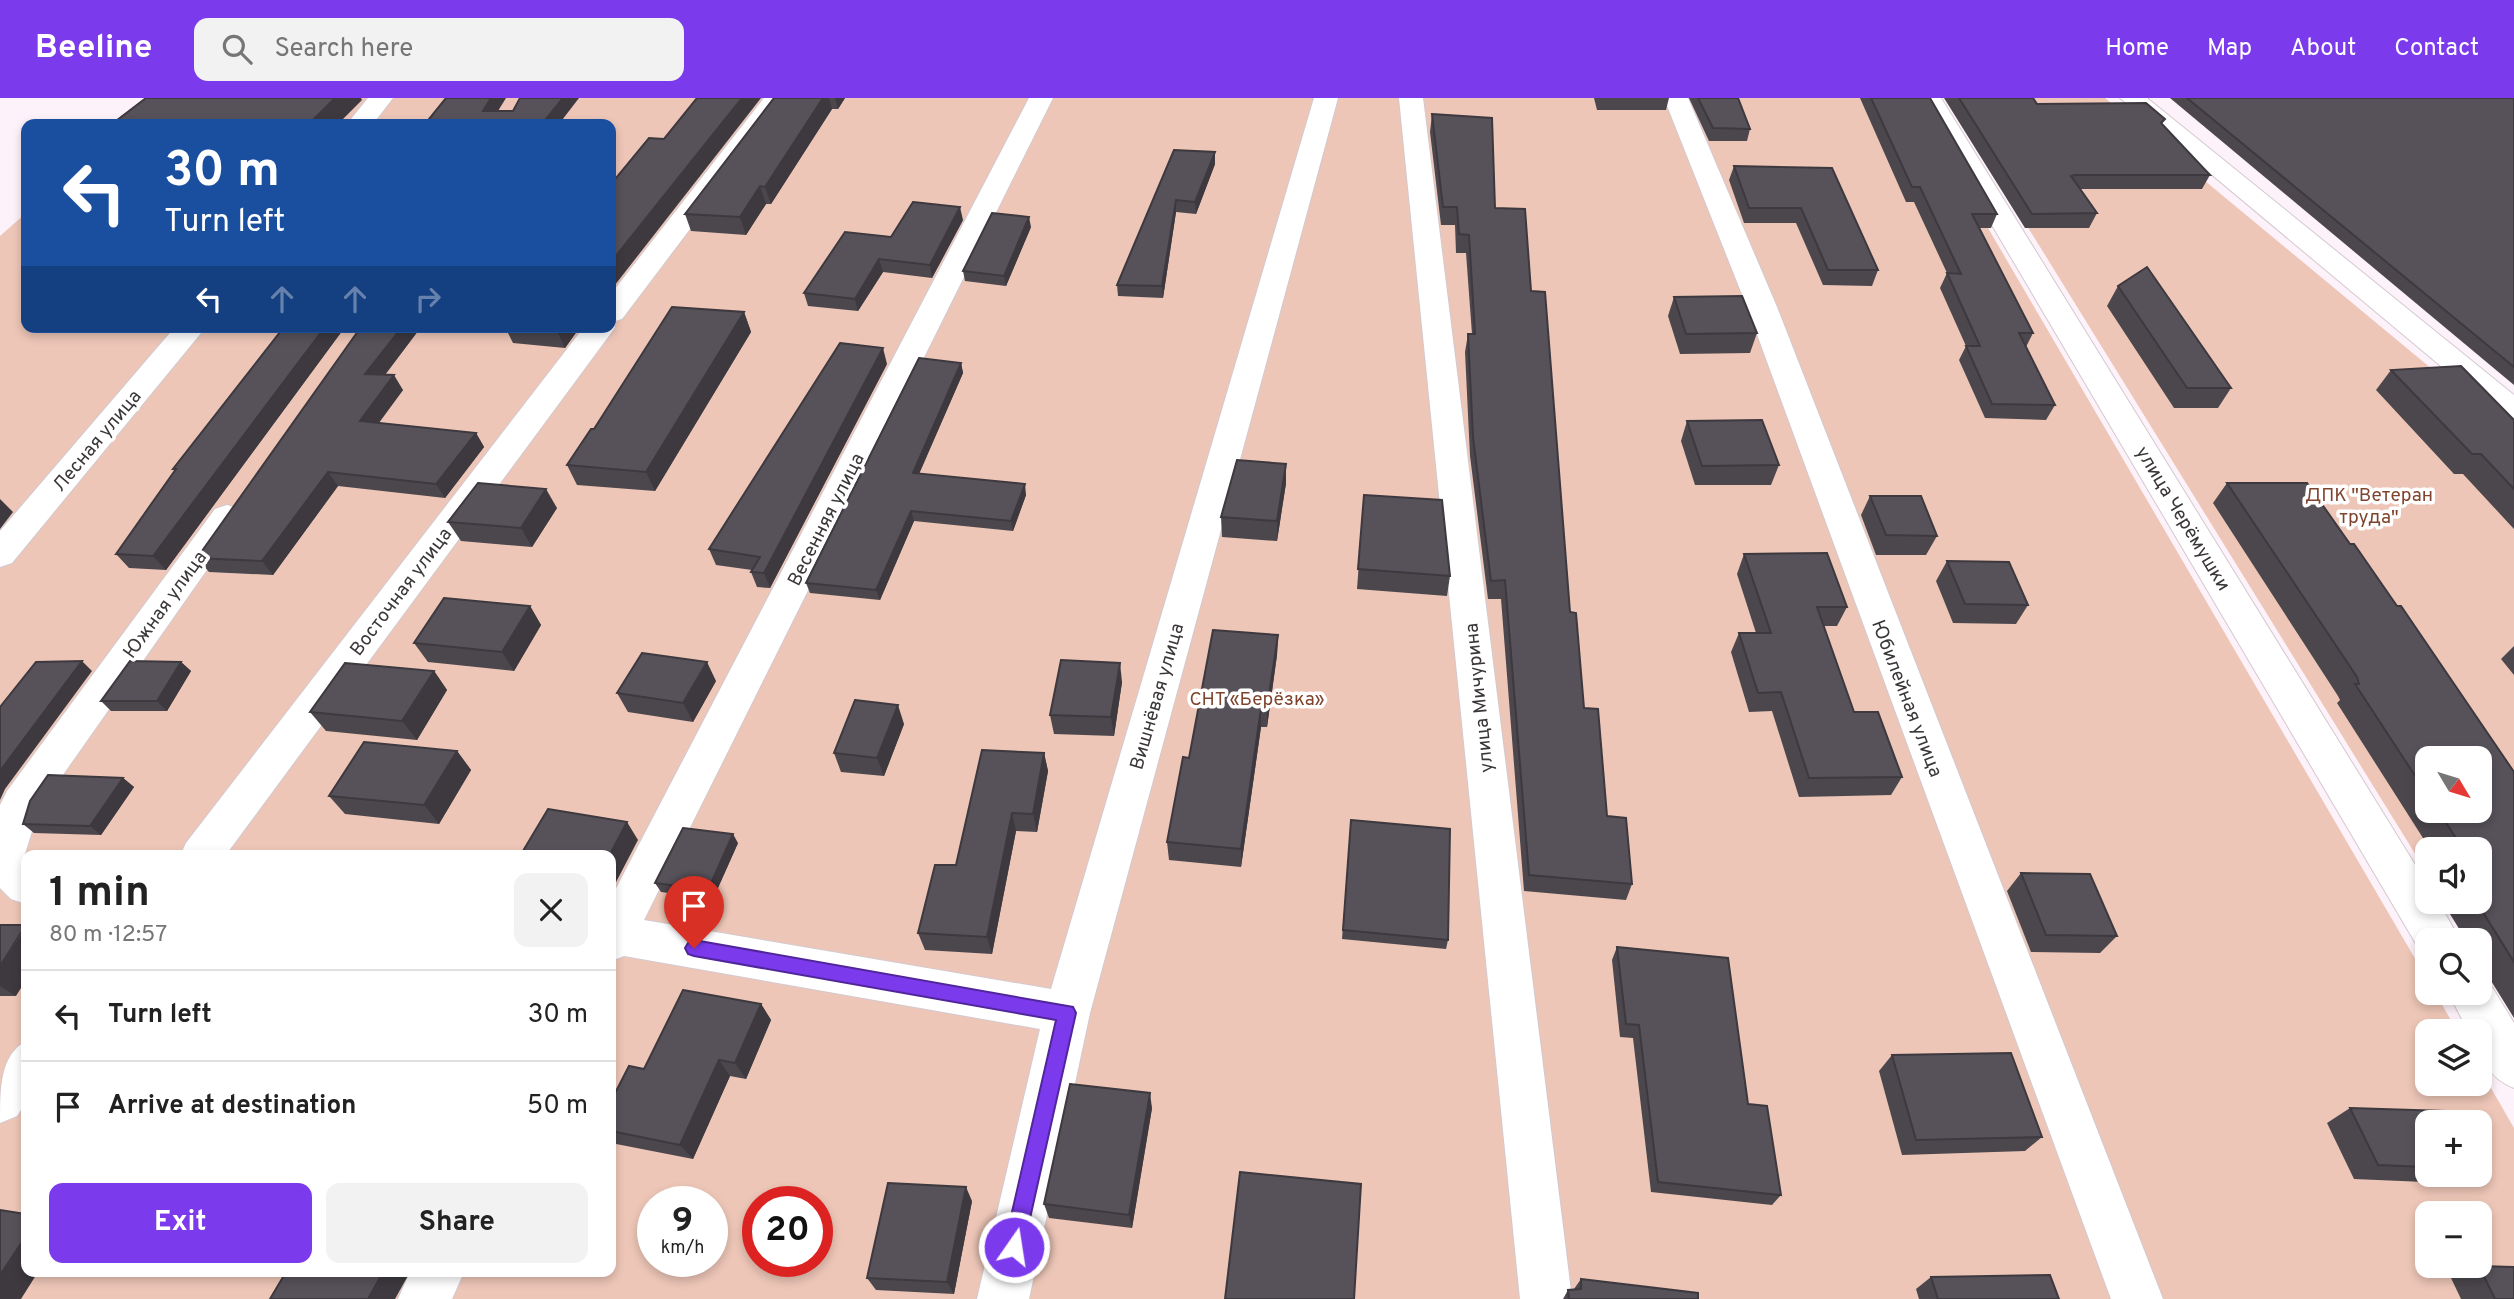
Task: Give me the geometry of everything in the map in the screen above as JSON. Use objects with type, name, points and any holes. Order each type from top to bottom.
[{"type":"street","points":[[364,119],[381,98]]},
{"type":"street","points":[[616,307],[777,98]]},
{"type":"street","name":"Весенняя улица","points":[[616,928],[1041,98]]},
{"type":"street","name":"Вишнёвая улица","points":[[1003,1299],[1067,1013],[1326,98]]},
{"type":"street","name":"улица Мичурина","points":[[1411,98],[1546,1299]]},
{"type":"street","name":"Юбилейная улица","points":[[1676,98],[1762,307],[2137,1299]]},
{"type":"street","name":"улица Черёмушки","points":[[1929,98],[2431,928]]},
{"type":"street","points":[[2132,98],[2514,411]]},
{"type":"street","name":"Лесная улица","points":[[0,554],[186,333]]},
{"type":"street","name":"Восточная улица","points":[[206,850],[595,333]]},
{"type":"street","name":"Южная улица","points":[[21,881],[2,862],[21,803],[249,486]]},
{"type":"street","points":[[616,937],[1067,1013]]},
{"type":"street","points":[[2478,1005],[2514,1066]]},
{"type":"street","points":[[0,1100],[21,1070]]},
{"type":"street","points":[[424,1299],[435,1277]]},
{"type":"green space","name":"СНТ «Берёзка»","points":[[156,98],[1912,98],[2415,958],[2415,1005],[2442,1005],[2450,1019],[2415,1019],[2415,1096],[2492,1096],[2492,1090],[2514,1128],[2514,1299],[0,1299],[0,236],[21,217],[21,333],[616,333],[616,119],[132,119]]},
{"type":"green space","name":"ДПК \"Ветеран труда\"","points":[[1948,98],[2105,98],[2514,437],[2514,1013],[2492,966],[2492,928],[2480,928],[2480,914],[2492,914],[2492,837],[2415,837],[2415,854]]},
{"type":"building","points":[[146,98],[335,98],[314,119],[119,119]]},
{"type":"building","points":[[446,98],[491,98],[483,111],[513,111],[520,98],[563,98],[546,119],[429,119]]},
{"type":"building","points":[[697,98],[742,98],[616,256],[616,178],[649,138],[664,139]]},
{"type":"building","points":[[774,98],[823,98],[765,187],[760,186],[740,217],[685,214]]},
{"type":"building","points":[[1698,98],[1738,98],[1750,129],[1713,128]]},
{"type":"building","points":[[1871,98],[1930,98],[1997,214],[1972,214],[2033,333],[2019,333],[2055,405],[1992,404],[1966,346],[1980,346],[1947,273],[1961,274],[1920,187],[1912,187]]},
{"type":"building","points":[[1959,98],[2033,98],[2037,104],[2146,103],[2165,119],[2161,123],[2210,175],[2075,175],[2071,176],[2097,213],[2032,214]]},
{"type":"building","points":[[2187,98],[2514,98],[2514,367]]},
{"type":"building","points":[[1432,114],[1492,118],[1495,208],[1525,209],[1531,291],[1545,292],[1570,612],[1576,613],[1584,708],[1598,709],[1607,816],[1626,818],[1632,884],[1529,875],[1505,580],[1491,581],[1473,437],[1468,334],[1475,334],[1469,235],[1459,234],[1457,207],[1443,207]]},
{"type":"building","points":[[1174,150],[1215,152],[1195,202],[1176,200],[1162,286],[1117,285]]},
{"type":"building","points":[[1734,166],[1832,168],[1878,270],[1828,270],[1801,208],[1749,208]]},
{"type":"building","points":[[913,202],[960,207],[930,265],[879,259],[855,299],[804,293],[845,232],[891,237]]},
{"type":"building","points":[[992,213],[1029,217],[1004,276],[963,271]]},
{"type":"building","points":[[2147,267],[2231,388],[2187,388],[2118,286]]},
{"type":"building","points":[[1742,296],[1757,333],[1686,334],[1674,297]]},
{"type":"building","points":[[672,307],[744,312],[646,472],[567,465],[591,429],[594,429]]},
{"type":"building","points":[[279,333],[320,333],[153,556],[116,554],[176,469],[173,469]]},
{"type":"building","points":[[357,333],[397,333],[365,374],[394,375],[360,421],[476,433],[436,484],[328,472],[262,561],[197,558]]},
{"type":"building","points":[[840,343],[883,348],[764,573],[751,572],[760,557],[709,549]]},
{"type":"building","points":[[919,358],[961,363],[913,473],[1025,484],[1011,521],[911,511],[876,590],[806,583]]},
{"type":"building","points":[[2461,366],[2514,420],[2514,489],[2481,454],[2472,454],[2391,370]]},
{"type":"building","points":[[1762,420],[1779,465],[1702,466],[1687,421]]},
{"type":"building","points":[[1237,460],[1286,464],[1277,521],[1221,517]]},
{"type":"building","points":[[478,483],[546,489],[521,528],[448,522]]},
{"type":"building","points":[[2227,483],[2307,483],[2397,606],[2401,606],[2514,772],[2514,962],[2484,914],[2492,914],[2492,837],[2455,837],[2446,823],[2492,823],[2492,746],[2415,746],[2415,776],[2355,684],[2359,684],[2357,677]]},
{"type":"building","points":[[1364,495],[1442,500],[1450,576],[1358,569]]},
{"type":"building","points":[[1870,496],[1921,496],[1937,536],[1886,535]]},
{"type":"building","points":[[1827,553],[1847,607],[1817,607],[1854,712],[1878,712],[1902,777],[1809,778],[1781,692],[1758,693],[1739,633],[1771,633],[1744,554]]},
{"type":"building","points":[[1947,561],[2009,562],[2028,605],[1965,604]]},
{"type":"building","points":[[444,598],[530,606],[502,652],[414,643]]},
{"type":"building","points":[[1213,630],[1278,635],[1267,708],[1261,708],[1241,849],[1167,842],[1183,757],[1189,758]]},
{"type":"building","points":[[642,653],[707,662],[683,703],[617,693]]},
{"type":"building","points":[[1061,660],[1120,663],[1111,717],[1050,715]]},
{"type":"building","points":[[82,661],[0,771],[0,707],[36,662]]},
{"type":"building","points":[[130,661],[181,662],[157,701],[101,701]]},
{"type":"building","points":[[345,663],[434,671],[402,721],[310,712]]},
{"type":"building","points":[[855,700],[898,705],[877,758],[834,753]]},
{"type":"building","points":[[364,742],[457,751],[424,805],[329,796]]},
{"type":"building","points":[[982,750],[1044,753],[1033,814],[1012,813],[987,937],[918,933],[935,865],[956,865]]},
{"type":"building","points":[[48,775],[123,778],[90,826],[23,824],[30,801]]},
{"type":"building","points":[[548,809],[627,822],[612,850],[524,850]]},
{"type":"building","points":[[1351,820],[1450,829],[1448,940],[1343,930]]},
{"type":"building","points":[[683,828],[733,834],[708,890],[655,883]]},
{"type":"building","points":[[2021,873],[2090,874],[2117,936],[2046,935]]},
{"type":"building","points":[[0,925],[21,925],[21,933],[0,966]]},
{"type":"building","points":[[1617,947],[1728,958],[1748,1104],[1767,1106],[1781,1195],[1658,1182],[1639,1025],[1626,1024]]},
{"type":"building","points":[[683,990],[761,1004],[735,1063],[719,1060],[680,1145],[616,1132],[616,1091],[629,1066],[644,1069]]},
{"type":"building","points":[[2011,1053],[2042,1137],[1916,1140],[1892,1055]]},
{"type":"building","points":[[1070,1084],[1150,1093],[1129,1215],[1044,1204]]},
{"type":"building","points":[[2350,1108],[2415,1110],[2415,1167],[2378,1165]]},
{"type":"building","points":[[1240,1172],[1361,1184],[1354,1299],[1225,1299]]},
{"type":"building","points":[[888,1183],[966,1187],[947,1282],[867,1278]]},
{"type":"building","points":[[0,1210],[21,1213],[21,1244],[0,1275]]},
{"type":"building","points":[[2492,1266],[2514,1267],[2514,1299],[2495,1299],[2485,1278],[2492,1278]]},
{"type":"building","points":[[2050,1275],[2059,1299],[1938,1299],[1931,1277]]},
{"type":"building","points":[[283,1277],[380,1277],[368,1299],[270,1299]]},
{"type":"building","points":[[1581,1279],[1698,1293],[1698,1299],[1569,1299],[1568,1290],[1581,1289]]},
{"type":"route","points":[[694,948],[1067,1013],[1014,1247]]}]
